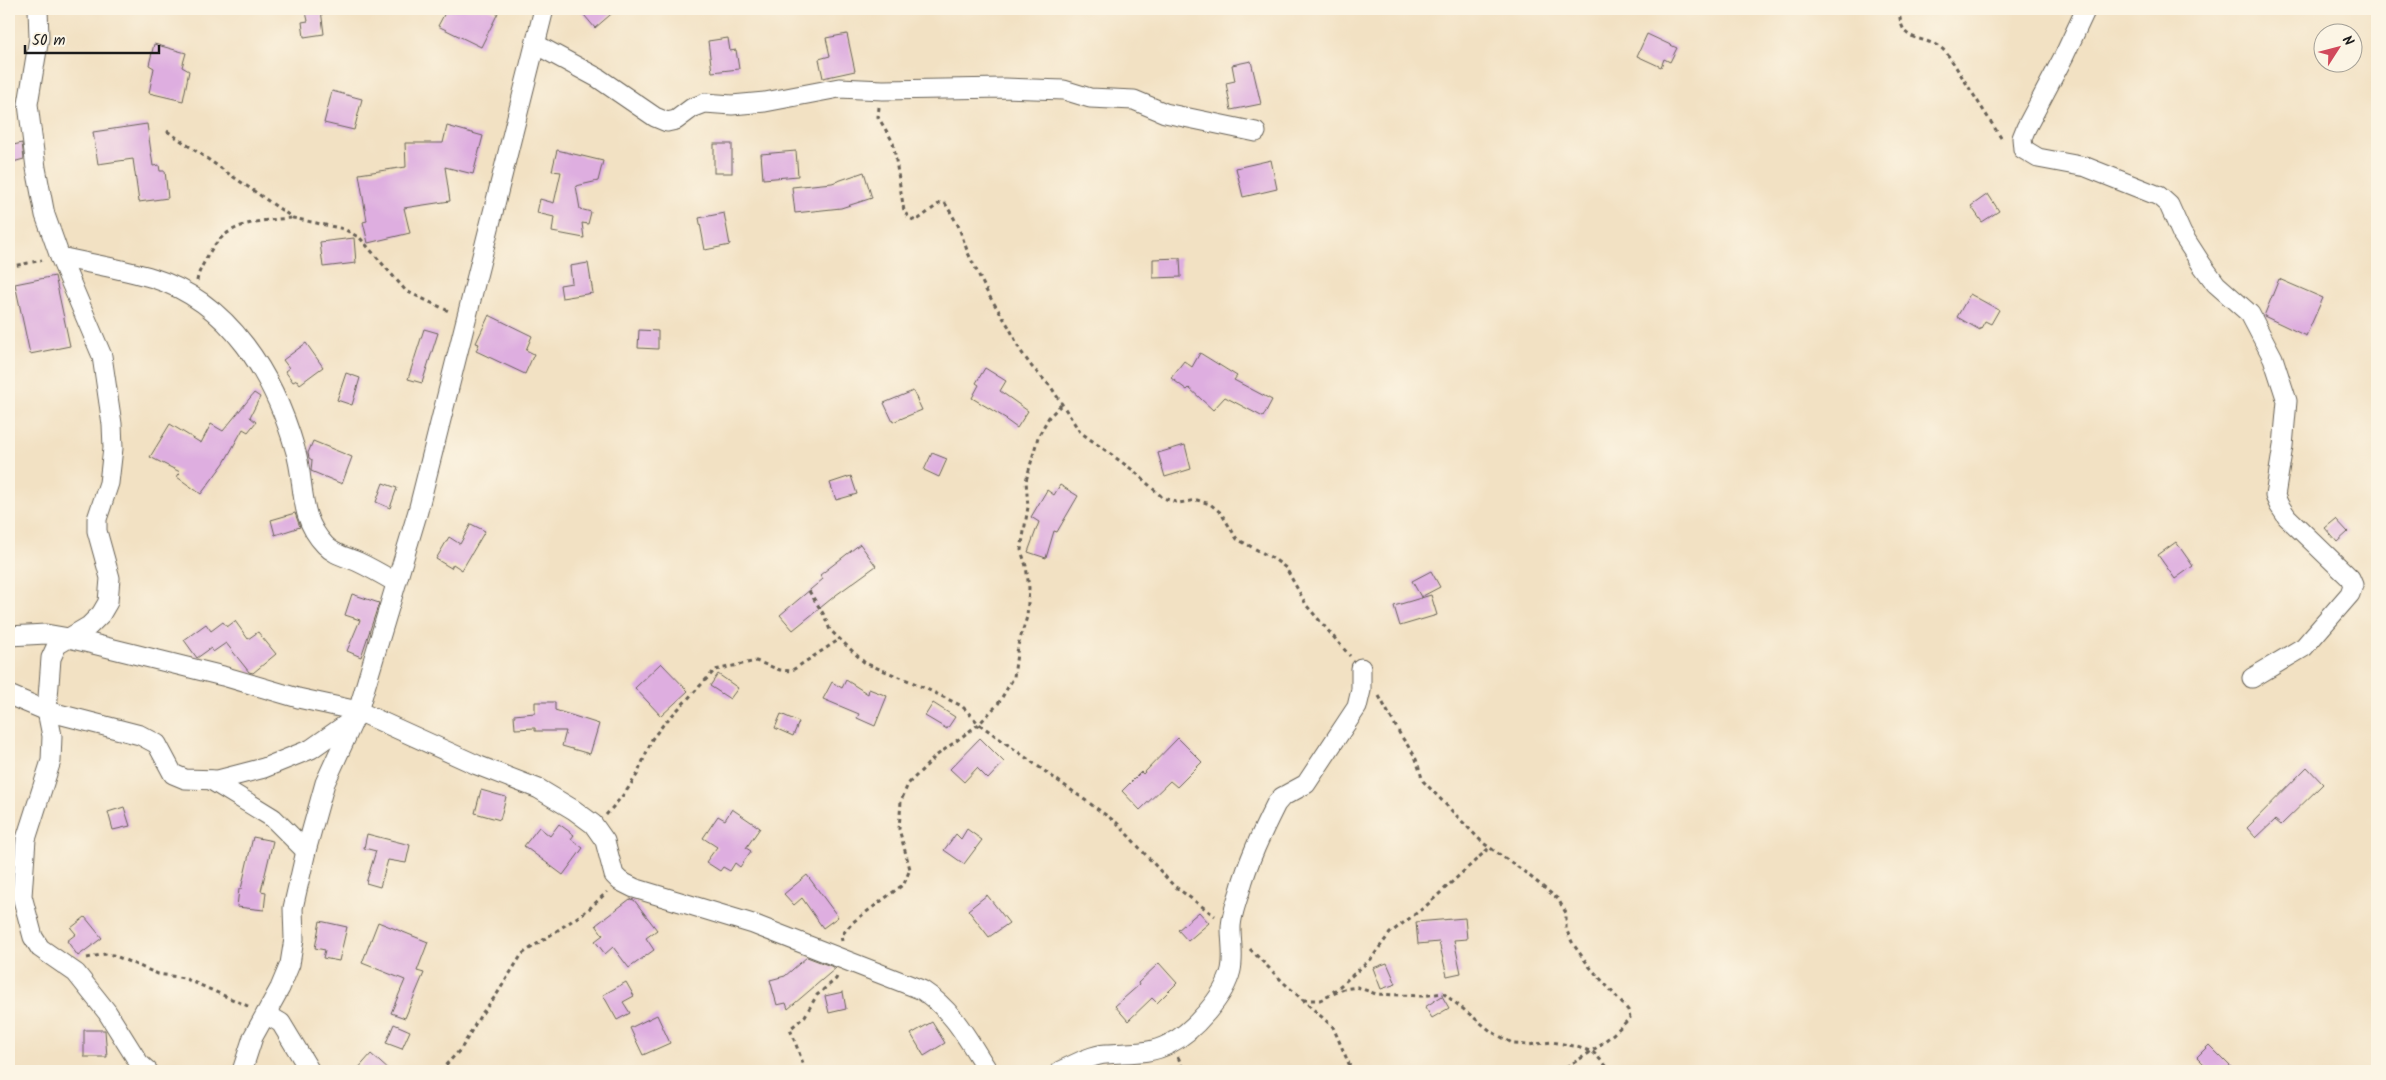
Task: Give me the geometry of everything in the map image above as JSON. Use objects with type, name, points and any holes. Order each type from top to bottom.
[{"type":"street","points":[[38,9],[39,38],[28,104],[36,168],[45,214],[60,258],[102,356],[112,424],[109,483],[97,518],[97,531],[110,578],[108,602],[102,614],[89,626],[58,645],[51,658],[47,711],[52,736],[51,761],[26,839],[22,896],[33,937],[40,948],[76,973],[91,990],[139,1063],[148,1071]]},
{"type":"street","points":[[242,1071],[253,1037],[290,964],[294,939],[293,908],[306,851],[325,782],[357,714],[395,582],[418,512],[537,45],[544,9]]},
{"type":"street","points":[[2086,9],[2060,65],[2026,128],[2022,138],[2023,149],[2038,158],[2086,166],[2164,199],[2182,234],[2202,265],[2216,284],[2250,314],[2273,358],[2286,401],[2284,446],[2275,496],[2287,517],[2344,571],[2353,585],[2350,594],[2304,647],[2252,678]]},
{"type":"street","points":[[537,45],[598,78],[654,117],[667,122],[676,120],[692,108],[705,103],[732,105],[765,102],[790,99],[840,88],[883,90],[1005,88],[1064,90],[1090,98],[1134,100],[1165,113],[1256,132]]},
{"type":"street","points":[[60,258],[153,278],[185,292],[224,321],[244,342],[277,399],[296,450],[301,477],[303,507],[320,539],[336,554],[370,568],[395,582]]},
{"type":"street","points":[[9,636],[46,634],[69,638],[223,676],[357,714],[477,765],[539,788],[593,824],[605,841],[611,867],[620,881],[634,888],[753,924],[887,978],[922,990],[936,999],[954,1017],[988,1071]]},
{"type":"street","points":[[1060,1071],[1104,1054],[1131,1054],[1155,1051],[1172,1043],[1200,1020],[1220,994],[1231,972],[1234,954],[1231,927],[1251,858],[1268,820],[1282,797],[1306,784],[1357,707],[1361,690],[1361,668]]},
{"type":"street","points":[[9,695],[47,711],[140,735],[157,744],[173,774],[185,779],[218,780],[264,768],[311,749],[357,714]]},
{"type":"street","points":[[211,780],[273,818],[306,851]]},
{"type":"street","points":[[266,1014],[281,1023],[310,1071]]},
{"type":"path","points":[[1899,9],[1900,19],[1905,32],[1914,39],[1943,49],[1952,60],[2000,137],[2012,149],[2023,149]]},
{"type":"path","points":[[806,1071],[790,1029],[805,1016],[817,995],[836,979],[843,959],[841,936],[853,922],[904,884],[910,869],[899,829],[901,801],[908,784],[936,756],[979,724],[998,704],[1014,677],[1018,645],[1027,617],[1029,588],[1026,566],[1021,550],[1028,507],[1026,481],[1038,438],[1049,417],[1062,404],[1051,387],[1032,367],[1020,350],[1009,327],[988,294],[968,253],[958,225],[945,203],[940,203],[916,221],[909,218],[904,211],[893,142],[878,118],[883,90]]},
{"type":"path","points":[[168,131],[293,218]]},
{"type":"path","points":[[196,299],[198,274],[212,247],[226,233],[244,224],[293,218],[344,229],[360,238],[406,291],[437,308],[466,318]]},
{"type":"path","points":[[9,266],[60,258]]},
{"type":"path","points":[[809,591],[824,615],[830,630],[865,663],[912,682],[962,706],[979,724],[1117,823],[1173,885],[1231,927],[1243,942],[1302,1000],[1333,1027],[1352,1071]]},
{"type":"path","points":[[593,824],[609,813],[625,792],[637,775],[652,739],[663,725],[715,670],[756,660],[780,670],[790,671],[840,639]]},
{"type":"path","points":[[1329,995],[1371,959],[1390,933],[1426,906],[1489,848]]},
{"type":"path","points":[[440,1071],[462,1049],[480,1016],[497,994],[522,954],[588,910],[620,881]]},
{"type":"path","points":[[62,964],[105,954],[114,955],[158,974],[184,978],[266,1014]]},
{"type":"path","points":[[1302,1000],[1320,1000],[1344,989],[1357,987],[1376,994],[1422,996],[1443,993],[1492,1032],[1514,1044],[1528,1045],[1552,1042],[1593,1052],[1611,1071]]},
{"type":"path","points":[[1557,1071],[1593,1052]]},
{"type":"building","points":[[447,9],[489,9],[498,13],[481,47],[438,26]]},
{"type":"building","points":[[579,9],[617,9],[595,28]]},
{"type":"building","points":[[321,10],[324,34],[304,37],[302,22],[308,21],[306,12]]},
{"type":"building","points":[[847,34],[855,71],[823,78],[819,59],[830,56],[826,38]]},
{"type":"building","points":[[1647,34],[1677,48],[1670,62],[1664,59],[1661,67],[1637,56]]},
{"type":"building","points":[[728,38],[730,51],[736,50],[739,69],[712,72],[708,41]]},
{"type":"building","points":[[154,44],[186,53],[182,67],[189,71],[183,101],[149,93],[154,68],[149,65]]},
{"type":"building","points":[[1251,61],[1261,104],[1231,110],[1226,83],[1235,81],[1232,65]]},
{"type":"building","points":[[332,91],[362,99],[354,130],[324,123]]},
{"type":"building","points":[[147,124],[153,166],[159,165],[160,171],[165,171],[168,198],[139,202],[133,159],[98,164],[93,132]]},
{"type":"building","points":[[447,126],[483,136],[473,174],[445,167],[450,201],[404,208],[410,233],[368,243],[363,222],[367,221],[359,174],[406,167],[405,143],[443,143]]},
{"type":"building","points":[[22,143],[24,159],[9,163],[9,146]]},
{"type":"building","points":[[714,144],[732,144],[732,173],[714,173]]},
{"type":"building","points":[[557,150],[603,161],[598,181],[576,186],[580,209],[591,212],[588,224],[582,223],[584,238],[552,232],[554,217],[537,213],[540,199],[554,203],[561,172],[552,171]]},
{"type":"building","points":[[796,151],[798,176],[763,179],[761,154]]},
{"type":"building","points":[[1271,160],[1277,189],[1243,197],[1236,168]]},
{"type":"building","points":[[864,172],[872,198],[841,208],[795,213],[792,187],[832,183]]},
{"type":"building","points":[[1988,194],[1999,211],[1982,222],[1971,206]]},
{"type":"building","points":[[724,213],[730,245],[705,250],[699,218]]},
{"type":"building","points":[[354,238],[356,263],[323,267],[320,242]]},
{"type":"building","points":[[1180,258],[1181,277],[1153,278],[1153,259]]},
{"type":"building","points":[[588,263],[593,293],[562,298],[560,285],[572,283],[570,266]]},
{"type":"building","points":[[55,276],[70,346],[30,354],[15,284]]},
{"type":"building","points":[[2279,279],[2323,298],[2306,336],[2264,316]]},
{"type":"building","points":[[1970,294],[1999,310],[1991,324],[1985,321],[1980,330],[1957,317]]},
{"type":"building","points":[[489,315],[532,336],[526,350],[534,354],[525,374],[476,351],[479,344],[476,343]]},
{"type":"building","points":[[424,329],[438,333],[422,383],[408,379]]},
{"type":"building","points":[[639,330],[658,331],[658,349],[638,348]]},
{"type":"building","points":[[306,343],[323,367],[300,384],[297,380],[293,382],[285,371],[289,368],[283,360]]},
{"type":"building","points":[[1200,353],[1237,376],[1234,380],[1272,400],[1263,417],[1225,397],[1213,410],[1189,388],[1187,390],[1171,378],[1184,361],[1192,367]]},
{"type":"building","points":[[985,368],[1006,381],[1000,391],[1028,411],[1017,428],[1007,419],[972,398],[979,385],[976,383]]},
{"type":"building","points":[[346,373],[360,378],[352,405],[337,400]]},
{"type":"building","points":[[913,391],[922,410],[893,422],[884,403]]},
{"type":"building","points":[[254,393],[260,397],[250,417],[256,422],[248,432],[243,429],[224,463],[201,494],[177,477],[180,472],[150,457],[170,424],[201,443],[211,424],[223,431]]},
{"type":"building","points":[[313,441],[352,457],[342,484],[311,471],[312,460],[309,458],[308,453]]},
{"type":"building","points":[[1185,445],[1191,469],[1165,477],[1158,453]]},
{"type":"building","points":[[932,453],[947,459],[939,477],[924,470]]},
{"type":"building","points":[[851,476],[857,494],[836,500],[830,483]]},
{"type":"building","points":[[383,483],[397,488],[390,508],[376,502]]},
{"type":"building","points":[[1060,485],[1078,496],[1057,532],[1054,531],[1046,558],[1028,552],[1039,522],[1031,517],[1047,490],[1054,495]]},
{"type":"building","points":[[295,513],[300,527],[275,535],[271,520]]},
{"type":"building","points":[[2336,519],[2348,532],[2337,542],[2325,528]]},
{"type":"building","points":[[471,524],[485,531],[462,570],[453,564],[451,568],[436,559],[449,537],[460,544]]},
{"type":"building","points":[[2176,542],[2193,566],[2175,579],[2158,555]]},
{"type":"building","points":[[860,544],[876,566],[793,630],[780,615],[823,579],[820,575]]},
{"type":"building","points":[[1431,571],[1440,587],[1421,597],[1412,581]]},
{"type":"building","points":[[352,594],[379,603],[361,657],[347,651],[360,620],[345,615]]},
{"type":"building","points":[[1431,595],[1437,615],[1400,626],[1394,606]]},
{"type":"building","points":[[235,621],[248,639],[258,632],[276,654],[253,673],[249,672],[226,643],[213,652],[211,648],[197,658],[184,640],[206,624],[211,631],[223,622],[227,627]]},
{"type":"building","points":[[661,663],[688,691],[661,716],[635,688]]},
{"type":"building","points":[[718,674],[738,688],[730,699],[710,686]]},
{"type":"building","points":[[846,680],[868,694],[869,689],[887,696],[875,726],[857,718],[859,714],[823,699],[832,682],[842,688]]},
{"type":"building","points":[[535,702],[555,702],[555,710],[599,724],[590,754],[562,746],[566,731],[535,731],[535,728],[515,729],[514,715],[535,713]]},
{"type":"building","points":[[933,703],[955,717],[947,729],[925,716]]},
{"type":"building","points":[[781,714],[799,722],[793,736],[775,728]]},
{"type":"building","points":[[980,738],[1004,762],[988,779],[977,768],[964,782],[950,769]]},
{"type":"building","points":[[1178,738],[1202,762],[1177,787],[1170,781],[1140,810],[1122,791],[1141,772],[1143,774]]},
{"type":"building","points":[[2307,767],[2323,784],[2281,825],[2275,820],[2256,838],[2247,828]]},
{"type":"building","points":[[481,790],[506,797],[500,820],[475,813]]},
{"type":"building","points":[[124,807],[130,826],[113,830],[108,812]]},
{"type":"building","points":[[732,809],[760,828],[746,848],[751,851],[740,867],[735,863],[730,871],[723,867],[720,871],[706,862],[717,847],[703,838],[718,816],[725,820]]},
{"type":"building","points":[[559,824],[574,835],[571,839],[583,848],[563,875],[524,846],[539,827],[550,836]]},
{"type":"building","points":[[967,829],[982,840],[964,864],[944,850],[956,834],[961,839]]},
{"type":"building","points":[[367,834],[410,845],[406,863],[388,860],[380,887],[366,883],[376,851],[364,848]]},
{"type":"building","points":[[253,837],[273,841],[261,891],[266,892],[264,910],[237,907],[239,889],[241,889]]},
{"type":"building","points":[[807,875],[838,917],[823,928],[802,898],[794,905],[784,894]]},
{"type":"building","points":[[987,895],[1009,923],[989,937],[968,910]]},
{"type":"building","points":[[630,899],[634,900],[657,930],[646,938],[654,950],[629,968],[613,947],[605,954],[595,941],[603,935],[596,925]]},
{"type":"building","points":[[1199,912],[1209,923],[1188,941],[1178,930]]},
{"type":"building","points":[[85,917],[102,938],[78,956],[67,941],[76,934],[71,928]]},
{"type":"building","points":[[1465,918],[1467,939],[1454,940],[1461,973],[1447,976],[1439,942],[1418,944],[1416,922]]},
{"type":"building","points":[[320,921],[347,927],[339,961],[323,958],[325,950],[315,948]]},
{"type":"building","points":[[378,922],[428,942],[417,971],[424,973],[405,1018],[391,1013],[405,980],[362,963]]},
{"type":"building","points":[[807,957],[836,968],[788,1009],[786,1003],[777,1005],[770,980],[785,976]]},
{"type":"building","points":[[1159,963],[1177,983],[1157,1003],[1152,998],[1128,1021],[1115,1006],[1139,985],[1138,983]]},
{"type":"building","points":[[1387,963],[1396,984],[1381,989],[1373,968]]},
{"type":"building","points":[[626,982],[634,996],[623,1002],[630,1013],[617,1020],[603,995]]},
{"type":"building","points":[[843,992],[846,1009],[829,1013],[825,996]]},
{"type":"building","points":[[1442,996],[1449,1008],[1432,1018],[1425,1007]]},
{"type":"building","points":[[657,1015],[670,1043],[643,1055],[630,1028]]},
{"type":"building","points":[[932,1022],[945,1043],[924,1056],[911,1034]]},
{"type":"building","points":[[394,1024],[410,1031],[402,1049],[386,1043]]},
{"type":"building","points":[[84,1030],[105,1030],[107,1057],[84,1057]]},
{"type":"building","points":[[2209,1045],[2235,1071],[2211,1071],[2197,1057]]},
{"type":"building","points":[[371,1054],[390,1071],[356,1071]]}]
